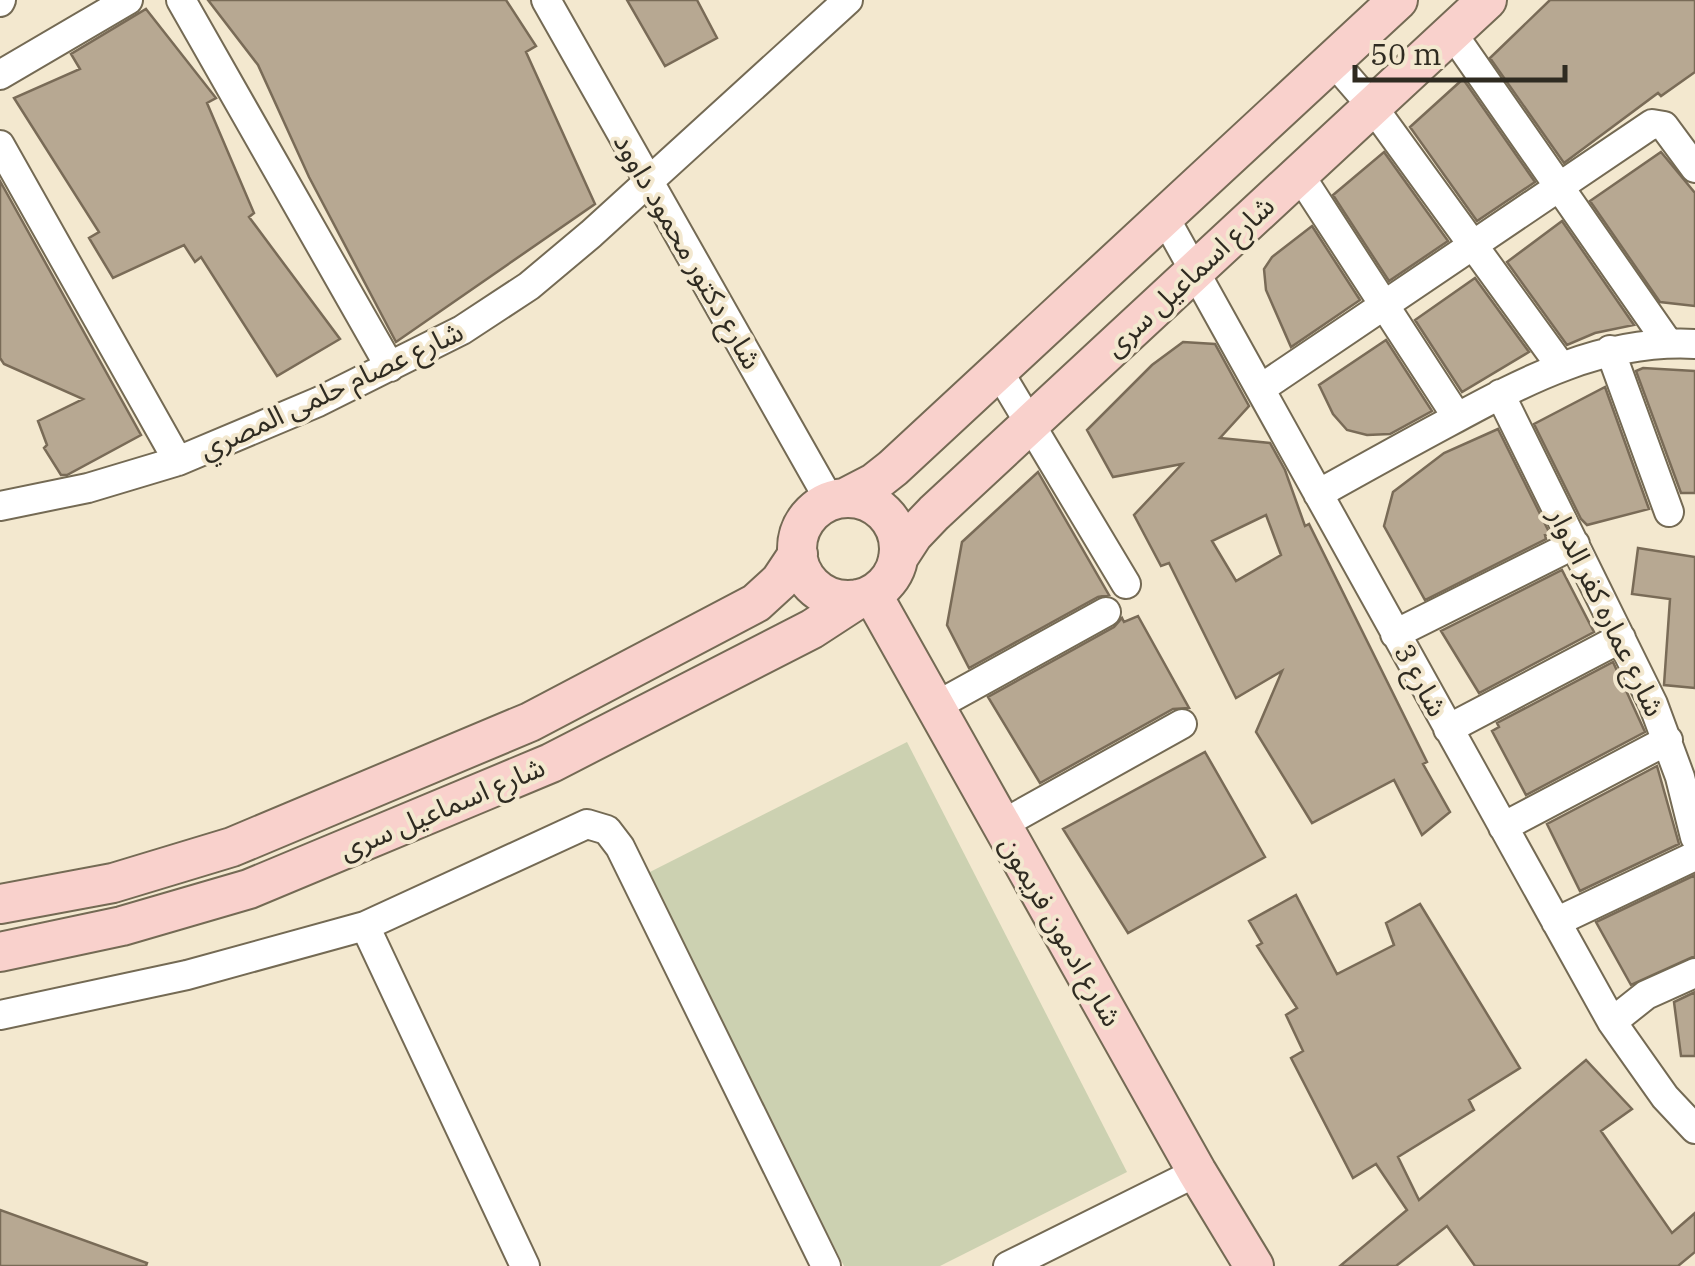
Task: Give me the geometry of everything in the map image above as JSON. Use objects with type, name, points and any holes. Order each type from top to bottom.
[{"type":"street","points":[[0,74],[128,0]]},
{"type":"street","points":[[182,0],[390,367]]},
{"type":"street","name":"شارع دكتور محمود داوود","points":[[546,0],[837,500]]},
{"type":"street","name":"شارع عصام حلمى المصري","points":[[0,506],[88,488],[178,461],[245,435],[462,330],[529,286],[848,0]]},
{"type":"street","points":[[837,500],[874,505],[886,515],[898,542],[894,572],[865,596],[828,596],[805,577],[798,554],[799,533],[806,519],[837,500],[883,477],[1398,0]]},
{"type":"street","name":"شارع اسماعيل سرى","points":[[898,558],[923,524],[1487,0]]},
{"type":"street","points":[[1452,33],[1559,186],[1681,343]]},
{"type":"street","points":[[1333,62],[1372,106],[1560,365]]},
{"type":"street","points":[[1260,389],[1652,124],[1660,124],[1695,168]]},
{"type":"street","points":[[0,146],[178,461]]},
{"type":"street","points":[[1299,174],[1457,417]]},
{"type":"street","name":"شارع 3","points":[[1165,218],[1612,1022],[1665,1096],[1695,1129]]},
{"type":"street","points":[[1318,494],[1560,365],[1610,350],[1681,343]]},
{"type":"street","points":[[1610,350],[1668,512]]},
{"type":"street","points":[[1000,372],[1126,584]]},
{"type":"street","name":"شارع عماره كفر الدوار","points":[[1500,394],[1668,740],[1695,838]]},
{"type":"street","points":[[1395,634],[1575,544]]},
{"type":"street","name":"شارع اسماعيل سرى","points":[[0,904],[113,883],[232,848],[530,722],[756,603],[780,582],[798,554]]},
{"type":"street","name":"شارع اسماعيل سرى","points":[[0,952],[122,926],[249,888],[551,763],[812,629],[865,596]]},
{"type":"street","name":"شارع ادمون فريمون","points":[[865,596],[936,706],[1254,1266]]},
{"type":"street","points":[[936,706],[1106,612]]},
{"type":"street","points":[[1448,729],[1621,638]]},
{"type":"street","points":[[662,652],[688,693]]},
{"type":"street","points":[[530,722],[551,763]]},
{"type":"street","points":[[1001,825],[1182,724]]},
{"type":"street","points":[[1503,828],[1668,740]]},
{"type":"street","points":[[0,1016],[188,975],[365,926],[567,831],[587,824],[607,830],[620,847],[826,1266]]},
{"type":"street","points":[[232,848],[249,888]]},
{"type":"street","points":[[1556,922],[1695,856]]},
{"type":"street","points":[[365,926],[525,1266]]},
{"type":"street","points":[[1612,1022],[1646,995],[1695,973]]},
{"type":"street","points":[[1665,1096],[1695,1101]]},
{"type":"street","points":[[1008,1266],[1198,1172]]},
{"type":"green space","points":[[907,742],[1127,1172],[940,1266],[844,1266],[644,875]]},
{"type":"building","points":[[208,0],[506,0],[536,46],[526,52],[595,204],[396,342],[309,177],[258,65]]},
{"type":"building","points":[[627,0],[697,0],[717,38],[665,66]]},
{"type":"building","points":[[1550,0],[1695,0],[1695,72],[1661,96],[1658,93],[1564,163],[1490,58]]},
{"type":"building","points":[[146,9],[216,98],[207,103],[254,213],[249,217],[340,339],[277,376],[201,257],[195,262],[184,245],[113,278],[89,238],[99,232],[14,98],[80,69],[71,54]]},
{"type":"building","points":[[1463,79],[1535,182],[1477,221],[1410,127]]},
{"type":"building","points":[[1384,152],[1448,241],[1389,281],[1333,195]]},
{"type":"building","points":[[1661,152],[1695,193],[1695,306],[1660,302],[1590,201]]},
{"type":"building","points":[[0,181],[141,435],[67,475],[61,475],[44,448],[47,445],[38,421],[83,399],[4,364],[0,358]]},
{"type":"building","points":[[1562,221],[1634,325],[1595,333],[1567,345],[1507,262]]},
{"type":"building","points":[[1312,226],[1360,300],[1291,347],[1266,290],[1264,269],[1272,257]]},
{"type":"building","points":[[1475,278],[1529,352],[1462,392],[1415,320]]},
{"type":"building","points":[[1386,340],[1432,411],[1390,434],[1367,435],[1347,430],[1333,414],[1319,385]]},
{"type":"building","points":[[1183,342],[1215,344],[1249,406],[1220,438],[1270,443],[1285,470],[1305,526],[1309,524],[1427,762],[1423,764],[1450,812],[1422,835],[1394,780],[1312,823],[1256,732],[1282,671],[1236,698],[1169,563],[1161,566],[1134,515],[1182,464],[1113,477],[1087,430],[1152,365]],"holes":[[[1266,515],[1281,555],[1236,581],[1212,541]]]},
{"type":"building","points":[[1636,371],[1695,371],[1695,493],[1681,493]]},
{"type":"building","points":[[1605,387],[1649,509],[1587,525],[1534,424]]},
{"type":"building","points":[[1498,429],[1550,534],[1425,600],[1384,526],[1393,492],[1444,453]]},
{"type":"building","points":[[1038,472],[1109,595],[1098,597],[969,668],[947,625],[962,542]]},
{"type":"building","points":[[1638,548],[1695,557],[1695,688],[1664,685],[1670,599],[1632,594]]},
{"type":"building","points":[[1562,570],[1594,632],[1479,693],[1441,631]]},
{"type":"building","points":[[1138,616],[1189,708],[1173,709],[1040,783],[988,697],[1114,627],[1122,618],[1124,622]]},
{"type":"building","points":[[1613,662],[1645,732],[1526,795],[1492,731],[1499,727],[1497,723]]},
{"type":"building","points":[[1205,752],[1265,857],[1128,933],[1063,829]]},
{"type":"building","points":[[1657,766],[1679,844],[1580,891],[1547,824]]},
{"type":"building","points":[[1695,875],[1695,956],[1631,985],[1596,922]]},
{"type":"building","points":[[1296,895],[1337,974],[1394,945],[1386,923],[1420,904],[1520,1068],[1469,1100],[1474,1110],[1398,1157],[1419,1200],[1586,1060],[1632,1109],[1601,1131],[1672,1233],[1695,1213],[1695,1252],[1678,1266],[1475,1266],[1447,1226],[1396,1266],[1340,1266],[1407,1210],[1376,1164],[1353,1178],[1291,1058],[1303,1051],[1286,1015],[1297,1008],[1257,946],[1262,943],[1249,921]]},
{"type":"building","points":[[1695,992],[1695,1056],[1681,1056],[1674,1002]]},
{"type":"building","points":[[0,1210],[147,1263],[146,1266],[0,1266]]}]
